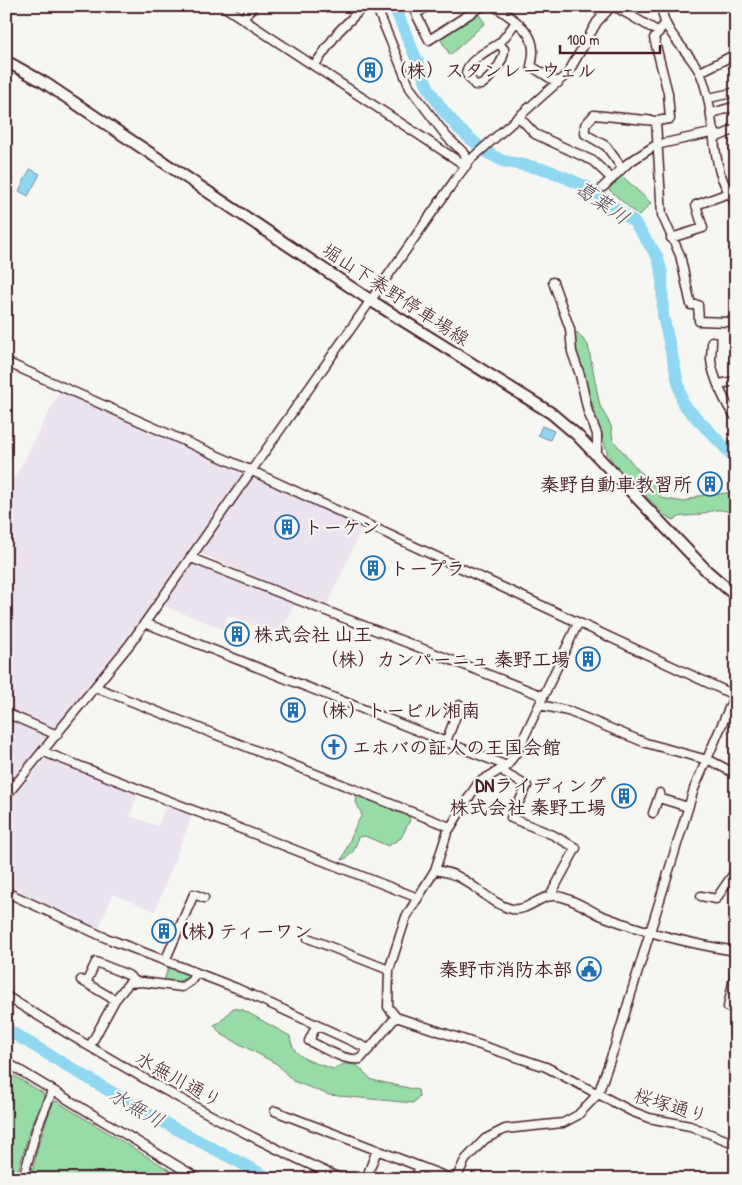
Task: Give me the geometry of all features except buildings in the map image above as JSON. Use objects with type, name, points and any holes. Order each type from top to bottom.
[{"type":"main road","name":"堀山下秦野停車場線","points":[[6,61],[52,88],[370,300],[551,413],[577,435],[707,571],[736,596]]},
{"type":"street","points":[[6,14],[10,6]]},
{"type":"street","points":[[223,6],[468,163]]},
{"type":"street","points":[[243,19],[253,6]]},
{"type":"street","points":[[314,66],[339,26],[364,6]]},
{"type":"street","points":[[376,6],[410,88],[447,137],[465,154],[468,163]]},
{"type":"street","points":[[412,6],[430,40],[482,6]]},
{"type":"street","points":[[416,14],[428,6]]},
{"type":"street","points":[[593,6],[604,14]]},
{"type":"street","points":[[6,796],[44,752],[146,623],[370,300],[468,163],[558,83],[576,63],[597,22],[613,6],[659,32]]},
{"type":"street","points":[[662,6],[665,23],[700,72],[712,112],[720,173],[736,204]]},
{"type":"street","points":[[501,8],[529,32],[533,45],[531,66],[558,83]]},
{"type":"street","points":[[499,44],[504,49],[504,54],[488,79],[481,85],[475,85],[466,70],[493,46],[499,44],[516,22]]},
{"type":"street","points":[[622,168],[606,146],[585,134],[584,130],[588,120],[597,115],[656,121],[670,119],[668,94],[654,38],[665,23]]},
{"type":"street","points":[[700,72],[734,55],[736,57]]},
{"type":"street","points":[[709,98],[736,92]]},
{"type":"street","points":[[712,112],[736,106]]},
{"type":"street","points":[[520,118],[535,134],[593,161],[612,178]]},
{"type":"street","points":[[656,121],[656,145],[662,215],[680,255],[691,305],[698,305],[699,321],[728,322]]},
{"type":"street","points":[[603,187],[622,168],[656,145],[715,135],[736,129]]},
{"type":"street","points":[[671,238],[702,228],[696,205],[729,193]]},
{"type":"street","points":[[553,282],[570,330],[572,352],[580,375],[588,412],[597,434],[597,455]]},
{"type":"street","points":[[712,341],[711,361],[727,406],[736,417]]},
{"type":"street","points":[[6,362],[252,472],[735,694],[705,761],[688,807],[615,1046],[598,1094],[578,1116],[563,1123],[505,1129],[485,1139],[465,1160],[456,1179]]},
{"type":"street","points":[[719,384],[736,382]]},
{"type":"street","points":[[191,558],[543,696]]},
{"type":"street","points":[[146,623],[446,742],[505,768]]},
{"type":"street","points":[[316,1024],[309,1041],[349,1059],[360,1059],[396,1017],[388,1006],[389,970],[397,939],[406,917],[435,870],[441,845],[450,828],[479,782],[505,768],[518,750],[578,623]]},
{"type":"street","points":[[95,687],[450,828]]},
{"type":"street","points":[[446,742],[460,705]]},
{"type":"street","points":[[540,705],[568,711],[646,743],[711,762],[736,774]]},
{"type":"street","points":[[6,713],[57,735]]},
{"type":"street","points":[[44,752],[418,898]]},
{"type":"street","points":[[505,768],[506,774],[527,786],[511,818],[553,835],[576,848],[550,896]]},
{"type":"street","points":[[653,813],[660,795],[688,807]]},
{"type":"street","points":[[435,870],[456,876],[481,893],[512,909],[524,908],[541,898],[550,896],[563,897],[601,915],[692,945],[736,952]]},
{"type":"street","points":[[702,896],[716,900],[736,870]]},
{"type":"street","points":[[6,892],[106,938],[196,973],[370,1049]]},
{"type":"street","points":[[165,961],[194,894],[204,898]]},
{"type":"street","points":[[308,938],[389,970]]},
{"type":"street","points":[[115,1000],[84,981],[96,962],[128,974],[135,982]]},
{"type":"street","points":[[728,1007],[736,968]]},
{"type":"street","points":[[90,1046],[124,986],[135,982],[182,986],[191,980],[196,973]]},
{"type":"street","name":"水無川通り","points":[[6,996],[208,1115],[278,1151],[342,1179]]},
{"type":"street","name":"桜塚通り","points":[[396,1017],[546,1067],[648,1118],[690,1126],[736,1144]]},
{"type":"street","points":[[6,1062],[199,1179]]},
{"type":"street","points":[[26,1178],[36,1131],[52,1090]]},
{"type":"street","points":[[275,1111],[447,1177]]},
{"type":"street","points":[[366,1179],[377,1150]]},
{"type":"street","points":[[415,1179],[420,1167]]},
{"type":"shaded area","points":[[60,391],[244,471],[123,643],[55,728],[6,708],[6,479],[15,478]]},
{"type":"shaded area","points":[[253,475],[363,526],[326,608],[200,553]]},
{"type":"shaded area","points":[[194,563],[295,602],[280,635],[228,615],[223,629],[164,606]]},
{"type":"shaded area","points":[[6,715],[52,734],[6,789]]},
{"type":"shaded area","points":[[47,757],[138,793],[130,816],[158,826],[167,803],[193,813],[155,911],[113,894],[98,930],[6,887],[6,805]]},
{"type":"green space","points":[[477,12],[485,23],[450,55],[439,37]]},
{"type":"green space","points":[[621,175],[651,203],[639,216],[607,188]]},
{"type":"green space","points":[[577,332],[588,345],[600,406],[611,426],[613,440],[639,471],[657,483],[661,498],[684,502],[698,496],[736,492],[736,515],[716,510],[697,515],[682,516],[674,520],[666,516],[617,468],[608,455],[575,347],[574,336]]},
{"type":"green space","points":[[358,792],[391,807],[393,811],[408,815],[410,820],[401,838],[388,846],[365,836],[358,837],[353,851],[342,860],[362,815],[356,802]]},
{"type":"green space","points":[[169,965],[189,974],[189,976],[176,983],[164,981]]},
{"type":"green space","points":[[233,1008],[243,1010],[290,1036],[292,1044],[299,1055],[311,1061],[333,1069],[344,1064],[357,1065],[372,1080],[418,1090],[419,1096],[413,1103],[329,1095],[293,1081],[277,1064],[221,1034],[214,1025],[220,1022]]},
{"type":"green space","points":[[6,1071],[43,1093],[44,1096],[29,1132],[16,1179],[6,1179]]},
{"type":"green space","points":[[54,1101],[184,1179],[34,1177],[32,1175],[38,1147]]},
{"type":"water","points":[[30,169],[40,174],[28,196],[19,191]]},
{"type":"water","points":[[542,426],[554,431],[550,440],[538,435]]},
{"type":"waterway","name":"葛葉川","points":[[394,6],[429,89],[442,109],[459,129],[486,152],[503,161],[548,170],[587,187],[634,222],[657,256],[662,273],[663,316],[683,404],[736,459]]},
{"type":"waterway","name":"水無川","points":[[6,1029],[148,1114],[271,1179]]},
{"type":"place","name":"（株）スタンレーウェル","points":[[370,70]]},
{"type":"place","name":"秦野自動車教習所","points":[[710,484]]},
{"type":"place","name":"トーケン","points":[[287,527]]},
{"type":"place","name":"トープラ","points":[[373,568]]},
{"type":"place","name":"株式会社 山王","points":[[237,634]]},
{"type":"place","name":"（株）カンパーニュ 秦野工場","points":[[588,659]]},
{"type":"place","name":"（株）トービル湘南","points":[[293,710]]},
{"type":"place","name":"エホバの証人の王国会館","points":[[334,747]]},
{"type":"place","name":"DNライディング 株式会社 秦野工場","points":[[624,796]]},
{"type":"place","name":"(株) ティーワン","points":[[164,931]]},
{"type":"place","name":"秦野市消防本部","points":[[589,969]]}]
